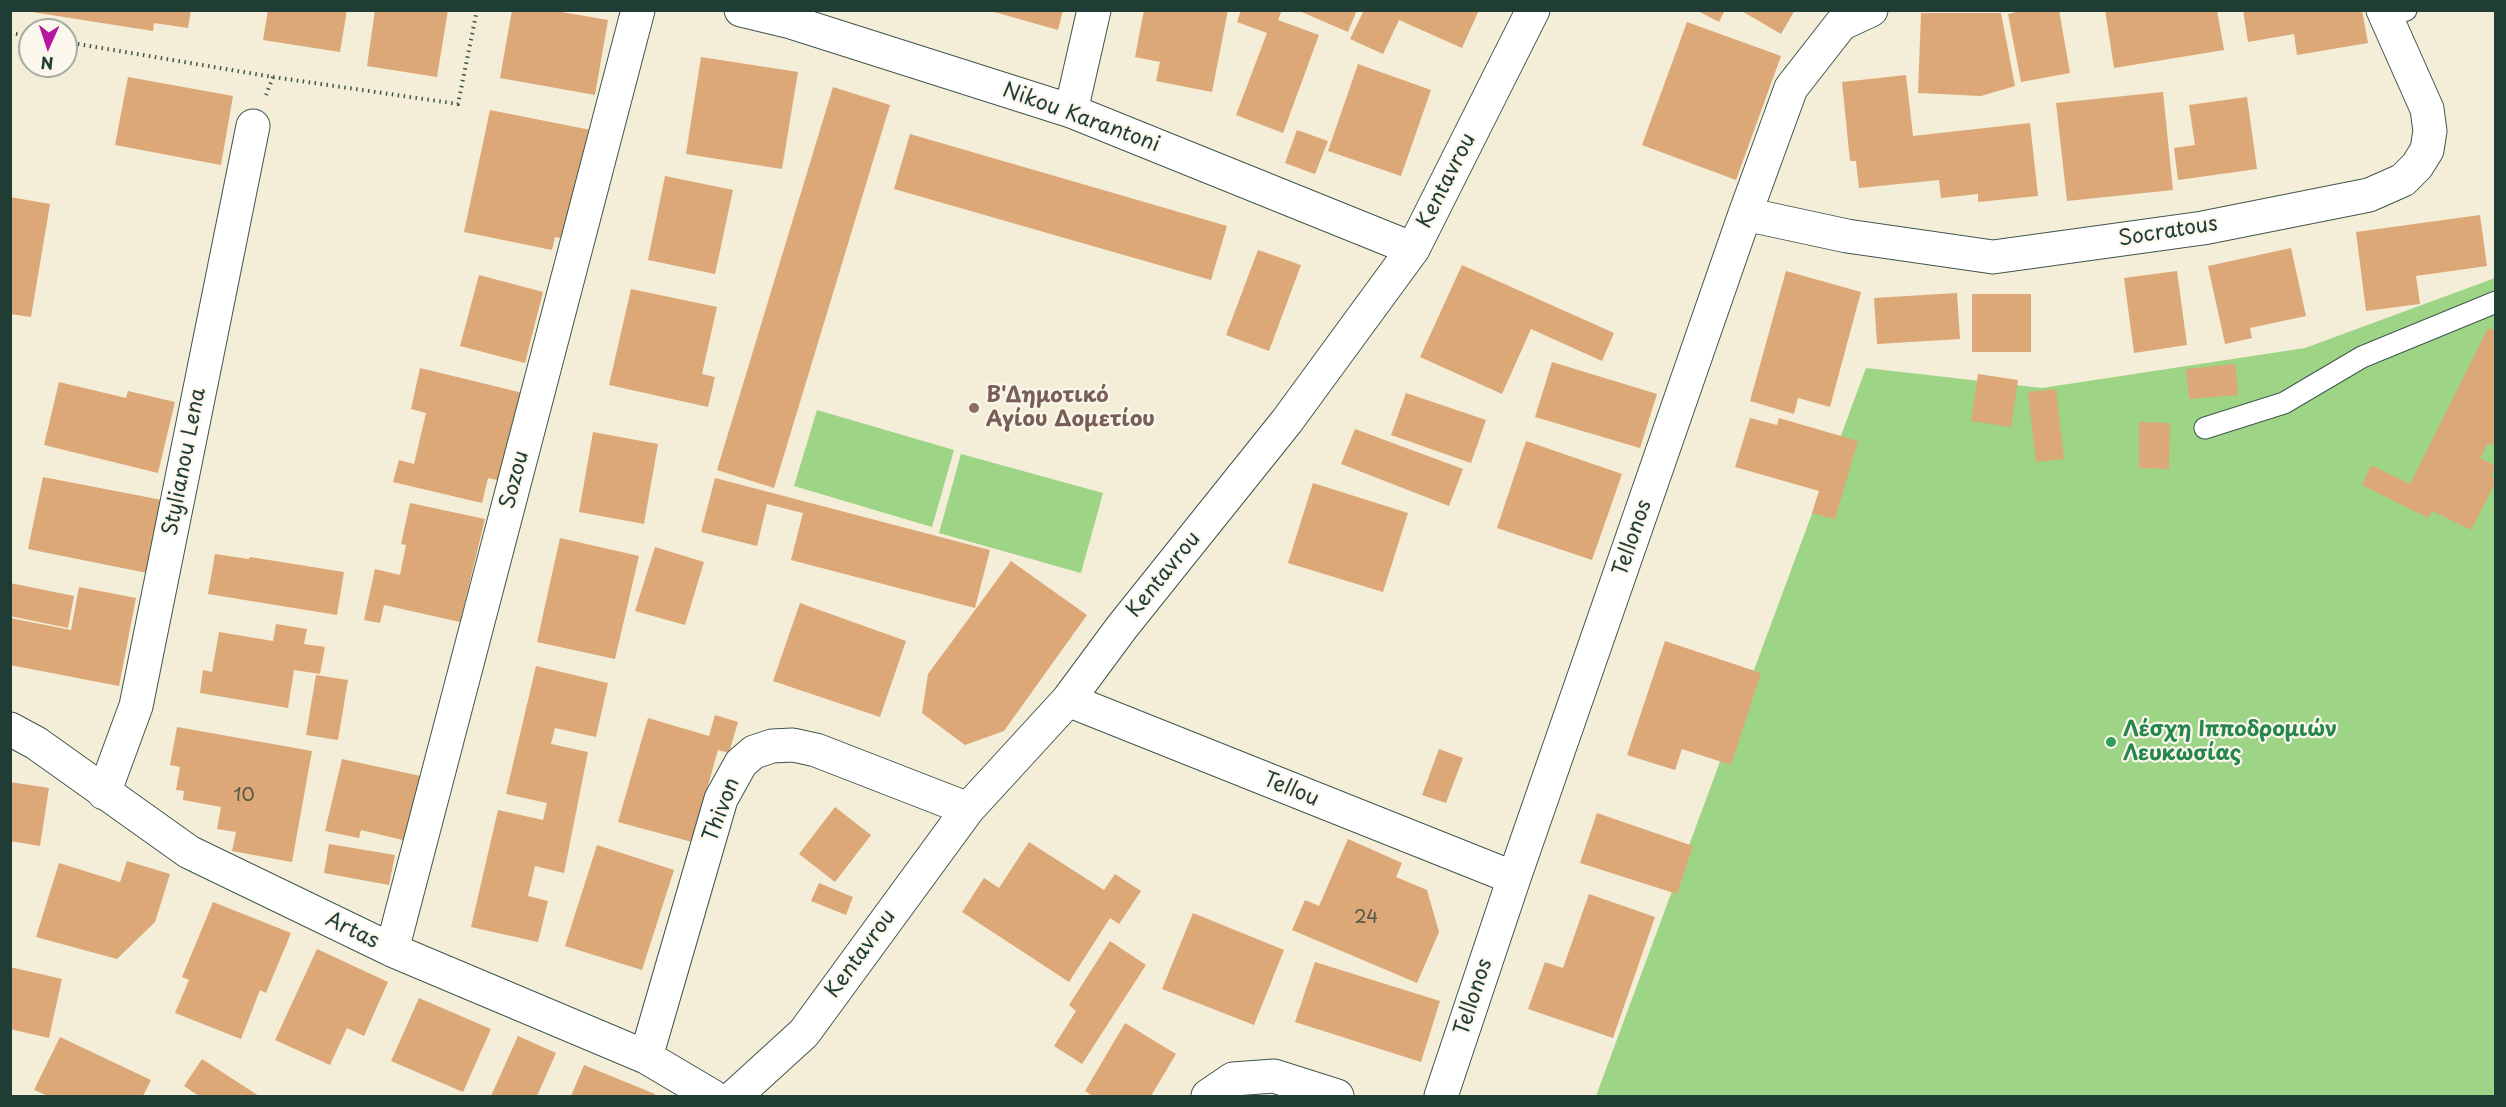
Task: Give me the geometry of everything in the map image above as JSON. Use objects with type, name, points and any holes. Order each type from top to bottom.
[{"type":"street","name":"Sozou","points":[[392,950],[638,10]]},
{"type":"street","name":"Nikou Karantoni","points":[[741,10],[793,16],[1071,111],[1413,249]]},
{"type":"street","points":[[1071,111],[1094,10]]},
{"type":"street","name":"Kentavrou","points":[[735,1096],[804,1033],[968,809],[1068,700],[1122,627],[1287,421],[1413,249],[1533,10]]},
{"type":"street","name":"Tellonos","points":[[1441,1096],[1514,878],[1791,88],[1841,24],[1871,10]]},
{"type":"street","name":"Socratous","points":[[1745,214],[1847,236],[1993,257],[2203,228],[2369,195],[2403,180],[2417,166],[2427,150],[2430,131],[2427,109],[2392,13]]},
{"type":"street","name":"Stylianou Lena","points":[[104,793],[136,706],[253,126]]},
{"type":"street","name":"Tellou","points":[[1068,700],[1514,878]]},
{"type":"street","name":"Artas","points":[[10,729],[36,743],[189,852],[392,950],[646,1057],[712,1096]]},
{"type":"street","name":"Thivon","points":[[646,1057],[721,799],[741,763],[754,752],[772,746],[793,745],[816,750],[968,809]]},
{"type":"street","points":[[1208,1096],[1233,1079],[1274,1076],[1337,1096]]},
{"type":"lane","points":[[2205,428],[2284,403],[2362,357],[2496,302]]},
{"type":"path","points":[[78,44],[273,77],[458,104],[477,10]]},
{"type":"path","points":[[253,126],[273,77]]},
{"type":"green space","name":"Λέσχη Ιπποδρομιών Λευκωσίας","points":[[2495,278],[2495,1096],[1596,1096],[1866,368],[2042,388],[2305,348]]},
{"type":"green space","points":[[817,410],[954,450],[932,527],[794,486]]},
{"type":"green space","points":[[961,454],[1103,493],[1081,573],[939,533]]},
{"type":"building","points":[[19,10],[191,10],[188,28],[154,23],[153,31]]},
{"type":"building","points":[[268,10],[347,10],[340,52],[263,40]]},
{"type":"building","points":[[375,10],[448,10],[437,77],[367,66]]},
{"type":"building","points":[[512,10],[550,10],[608,20],[595,95],[500,78]]},
{"type":"building","points":[[987,10],[1063,10],[1058,30]]},
{"type":"building","points":[[1144,10],[1228,10],[1212,92],[1156,81],[1160,62],[1135,57]]},
{"type":"building","points":[[1241,10],[1282,10],[1278,20],[1319,35],[1283,133],[1236,115],[1267,33],[1237,22]]},
{"type":"building","points":[[1297,10],[1357,10],[1348,32]]},
{"type":"building","points":[[1364,10],[1479,10],[1462,48],[1399,20],[1383,54],[1350,39]]},
{"type":"building","points":[[1696,10],[1725,10],[1719,22]]},
{"type":"building","points":[[1740,10],[1795,10],[1781,34]]},
{"type":"building","points":[[2025,10],[2059,10],[2070,73],[2021,82],[2008,14]]},
{"type":"building","points":[[2105,10],[2217,10],[2224,50],[2114,68]]},
{"type":"building","points":[[2243,10],[2362,10],[2368,43],[2297,55],[2294,34],[2248,42]]},
{"type":"building","points":[[1921,13],[2001,13],[2015,86],[1981,96],[1918,93]]},
{"type":"building","points":[[1687,22],[1781,56],[1736,180],[1642,145]]},
{"type":"building","points":[[701,57],[798,72],[782,169],[686,154]]},
{"type":"building","points":[[1358,64],[1431,90],[1401,176],[1328,151]]},
{"type":"building","points":[[1906,75],[1913,136],[2030,123],[2038,196],[1978,202],[1978,194],[1941,198],[1939,180],[1859,188],[1856,161],[1850,161],[1842,82]]},
{"type":"building","points":[[128,77],[233,96],[221,165],[115,145]]},
{"type":"building","points":[[833,87],[890,105],[774,488],[717,470]]},
{"type":"building","points":[[2163,92],[2173,190],[2067,201],[2056,103]]},
{"type":"building","points":[[2247,97],[2257,169],[2178,180],[2174,148],[2195,145],[2189,105]]},
{"type":"building","points":[[490,110],[601,132],[575,241],[555,237],[552,250],[464,232]]},
{"type":"building","points":[[1297,130],[1328,141],[1315,174],[1285,163]]},
{"type":"building","points":[[910,134],[1227,226],[1211,280],[894,189]]},
{"type":"building","points":[[665,176],[733,190],[715,274],[648,260]]},
{"type":"building","points":[[10,197],[50,204],[31,317],[10,314]]},
{"type":"building","points":[[2480,215],[2487,266],[2416,276],[2420,304],[2366,311],[2356,232]]},
{"type":"building","points":[[2291,248],[2306,316],[2250,328],[2252,338],[2225,344],[2208,266]]},
{"type":"building","points":[[1258,250],[1301,265],[1269,351],[1226,335]]},
{"type":"building","points":[[1462,265],[1614,333],[1602,361],[1531,329],[1502,394],[1420,357]]},
{"type":"building","points":[[1786,271],[1861,292],[1830,407],[1798,398],[1794,414],[1750,401]]},
{"type":"building","points":[[2177,271],[2187,345],[2134,353],[2124,278]]},
{"type":"building","points":[[479,275],[543,292],[525,363],[460,346]]},
{"type":"building","points":[[631,289],[717,307],[702,374],[715,377],[708,407],[609,385]]},
{"type":"building","points":[[1957,293],[1960,339],[1877,344],[1874,298]]},
{"type":"building","points":[[1972,294],[2031,294],[2031,352],[1972,352]]},
{"type":"building","points":[[2488,328],[2496,331],[2496,447],[2488,443],[2480,458],[2496,466],[2491,476],[2496,478],[2496,481],[2471,530],[2432,511],[2428,518],[2362,485],[2371,465],[2410,484]]},
{"type":"building","points":[[1552,362],[1657,394],[1640,448],[1535,417]]},
{"type":"building","points":[[2235,364],[2238,395],[2189,399],[2186,369]]},
{"type":"building","points":[[420,368],[523,393],[502,481],[488,478],[482,503],[393,482],[399,460],[414,464],[426,413],[411,409]]},
{"type":"building","points":[[1978,374],[2018,380],[2011,427],[1971,421]]},
{"type":"building","points":[[59,382],[126,398],[128,391],[175,402],[158,473],[44,445]]},
{"type":"building","points":[[2056,389],[2064,459],[2036,462],[2028,392]]},
{"type":"building","points":[[1406,393],[1486,420],[1471,463],[1391,435]]},
{"type":"building","points":[[1750,418],[1777,425],[1779,418],[1858,441],[1835,519],[1812,513],[1819,491],[1735,467]]},
{"type":"building","points":[[2139,422],[2170,423],[2169,469],[2139,468]]},
{"type":"building","points":[[1355,429],[1463,469],[1449,506],[1341,464]]},
{"type":"building","points":[[593,432],[658,444],[644,524],[579,512]]},
{"type":"building","points":[[1526,441],[1622,474],[1592,560],[1497,528]]},
{"type":"building","points":[[43,477],[162,500],[147,573],[28,549]]},
{"type":"building","points":[[715,478],[990,550],[975,608],[791,560],[803,513],[767,504],[757,546],[701,532]]},
{"type":"building","points":[[1313,483],[1408,513],[1383,592],[1288,563]]},
{"type":"building","points":[[410,503],[485,519],[460,622],[384,605],[380,623],[364,620],[375,569],[400,575],[406,545],[401,544]]},
{"type":"building","points":[[560,538],[639,556],[615,659],[537,642]]},
{"type":"building","points":[[655,547],[704,562],[685,625],[635,611]]},
{"type":"building","points":[[215,554],[249,559],[250,557],[344,572],[337,615],[208,594]]},
{"type":"building","points":[[1011,561],[1087,615],[1004,731],[965,745],[922,713],[928,674]]},
{"type":"building","points":[[10,583],[74,596],[68,628],[10,616]]},
{"type":"building","points":[[79,587],[136,598],[119,686],[10,665],[10,618],[71,630]]},
{"type":"building","points":[[800,603],[906,641],[880,717],[773,681]]},
{"type":"building","points":[[276,624],[307,629],[304,644],[325,647],[320,674],[294,670],[288,708],[200,693],[203,670],[212,672],[219,632],[273,641]]},
{"type":"building","points":[[1665,641],[1761,673],[1731,765],[1682,749],[1675,770],[1627,755]]},
{"type":"building","points":[[536,666],[608,683],[596,737],[555,728],[551,744],[588,752],[564,873],[535,866],[528,896],[548,901],[538,942],[471,927],[498,810],[543,820],[547,803],[506,794]]},
{"type":"building","points":[[316,675],[348,680],[338,740],[306,735]]},
{"type":"building","points":[[715,715],[738,722],[729,753],[718,750],[692,842],[618,822],[648,718],[709,736]]},
{"type":"building","points":[[177,727],[312,751],[292,862],[232,851],[236,832],[217,829],[221,807],[183,800],[184,791],[176,790],[180,767],[170,765]]},
{"type":"building","points":[[1439,749],[1463,758],[1446,803],[1422,795]]},
{"type":"building","points":[[342,759],[430,778],[415,843],[361,830],[359,838],[325,831]]},
{"type":"building","points":[[10,782],[49,788],[40,846],[10,841]]},
{"type":"building","points":[[835,807],[871,835],[835,882],[799,854]]},
{"type":"building","points":[[1597,813],[1693,846],[1677,894],[1580,863]]},
{"type":"building","points":[[1348,839],[1402,863],[1396,877],[1427,890],[1439,932],[1417,983],[1292,930],[1305,900],[1319,906]]},
{"type":"building","points":[[1029,842],[1104,890],[1115,874],[1141,891],[1119,924],[1110,918],[1069,982],[962,912],[984,878],[999,888]]},
{"type":"building","points":[[329,844],[395,855],[389,885],[324,873]]},
{"type":"building","points":[[597,845],[674,870],[642,970],[565,946]]},
{"type":"building","points":[[127,861],[170,874],[155,922],[117,959],[36,937],[59,863],[120,882]]},
{"type":"building","points":[[819,883],[853,897],[846,915],[811,901]]},
{"type":"building","points":[[1589,894],[1655,917],[1613,1038],[1528,1009],[1545,962],[1563,968]]},
{"type":"building","points":[[213,902],[291,933],[266,993],[260,990],[241,1039],[175,1013],[189,980],[182,977]]},
{"type":"building","points":[[1193,913],[1284,950],[1254,1025],[1162,989]]},
{"type":"building","points":[[1110,941],[1146,965],[1082,1064],[1054,1046],[1076,1011],[1069,1005]]},
{"type":"building","points":[[317,949],[388,982],[364,1036],[347,1028],[330,1065],[275,1040]]},
{"type":"building","points":[[1315,962],[1440,1001],[1421,1062],[1295,1022]]},
{"type":"building","points":[[10,967],[62,979],[49,1038],[10,1029]]},
{"type":"building","points":[[419,998],[491,1029],[463,1092],[391,1061]]},
{"type":"building","points":[[1125,1023],[1176,1054],[1151,1096],[1093,1096],[1085,1091]]},
{"type":"building","points":[[518,1036],[556,1053],[537,1096],[491,1096]]},
{"type":"building","points":[[60,1037],[151,1080],[143,1096],[48,1096],[34,1090]]},
{"type":"building","points":[[202,1059],[259,1096],[199,1096],[184,1086]]},
{"type":"building","points":[[584,1065],[655,1094],[655,1096],[571,1096]]},
{"type":"place","name":"Β'Δημοτικό Αγίου Δομετίου","points":[[974,408]]},
{"type":"place","name":"Λέσχη Ιπποδρομιών Λευκωσίας","points":[[2111,742]]}]
